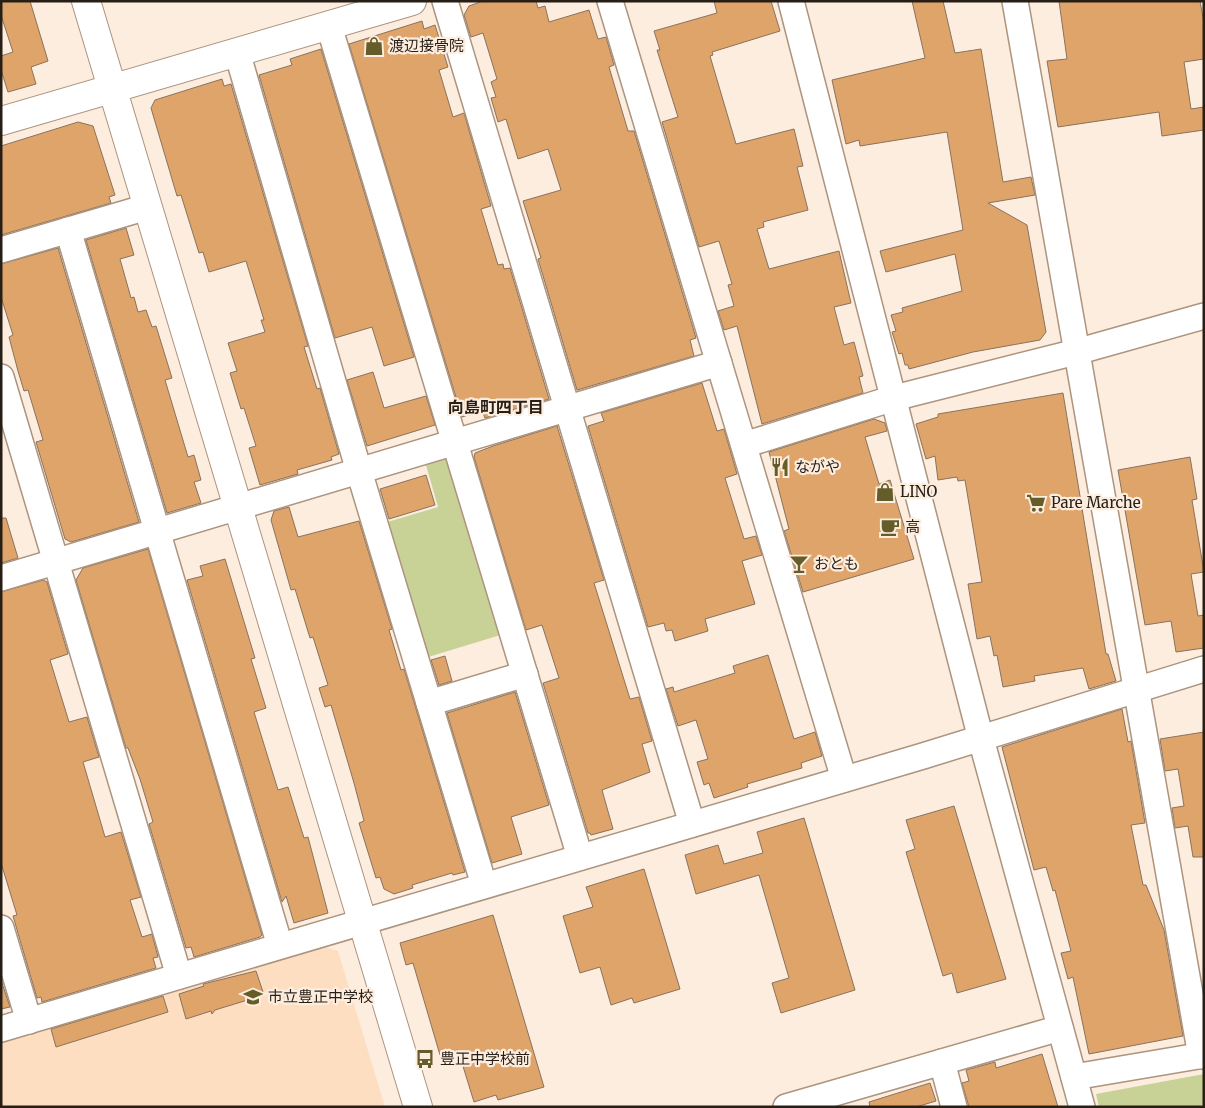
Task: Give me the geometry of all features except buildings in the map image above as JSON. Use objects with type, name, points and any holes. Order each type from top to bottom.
[{"type":"street","points":[[86,1],[418,1107]]},
{"type":"street","points":[[1,121],[412,1]]},
{"type":"street","points":[[445,1],[692,824]]},
{"type":"street","points":[[610,1],[844,779]]},
{"type":"street","points":[[791,1],[981,738],[1082,1107]]},
{"type":"street","points":[[1014,1],[1202,1055],[1074,1077]]},
{"type":"street","points":[[329,26],[580,857]]},
{"type":"street","points":[[237,52],[359,471],[484,885]]},
{"type":"street","points":[[1,250],[148,207]]},
{"type":"street","points":[[68,230],[280,946]]},
{"type":"street","points":[[744,445],[894,398],[1076,352],[1204,316]]},
{"type":"street","points":[[1,578],[719,363]]},
{"type":"street","points":[[1,377],[179,976]]},
{"type":"street","points":[[1,1029],[844,779],[1204,669]]},
{"type":"street","points":[[430,704],[525,674]]},
{"type":"street","points":[[1,928],[29,1021]]},
{"type":"street","points":[[786,1107],[824,1101],[942,1062],[1060,1028]]},
{"type":"street","points":[[942,1062],[954,1107]]},
{"type":"shaded area","name":"市立豊正中学校","points":[[325,947],[338,951],[385,1107],[1,1107],[1,1042]]},
{"type":"green space","points":[[449,458],[507,633],[425,658],[384,523],[438,507],[426,465]]},
{"type":"green space","points":[[1204,1074],[1204,1107],[1099,1107],[1096,1094]]},
{"type":"place","name":"渡辺接骨院","points":[[374,46]]},
{"type":"place","name":"ながや","points":[[780,467]]},
{"type":"place","name":"LINO","points":[[885,492]]},
{"type":"place","name":"Pare Marche","points":[[1036,503]]},
{"type":"place","name":"高","points":[[890,527]]},
{"type":"place","name":"おとも","points":[[799,564]]},
{"type":"place","name":"市立豊正中学校","points":[[253,997]]},
{"type":"place","name":"豊正中学校前","points":[[425,1059]]},
{"type":"district","name":"向島町四丁目","points":[[496,407]]}]
